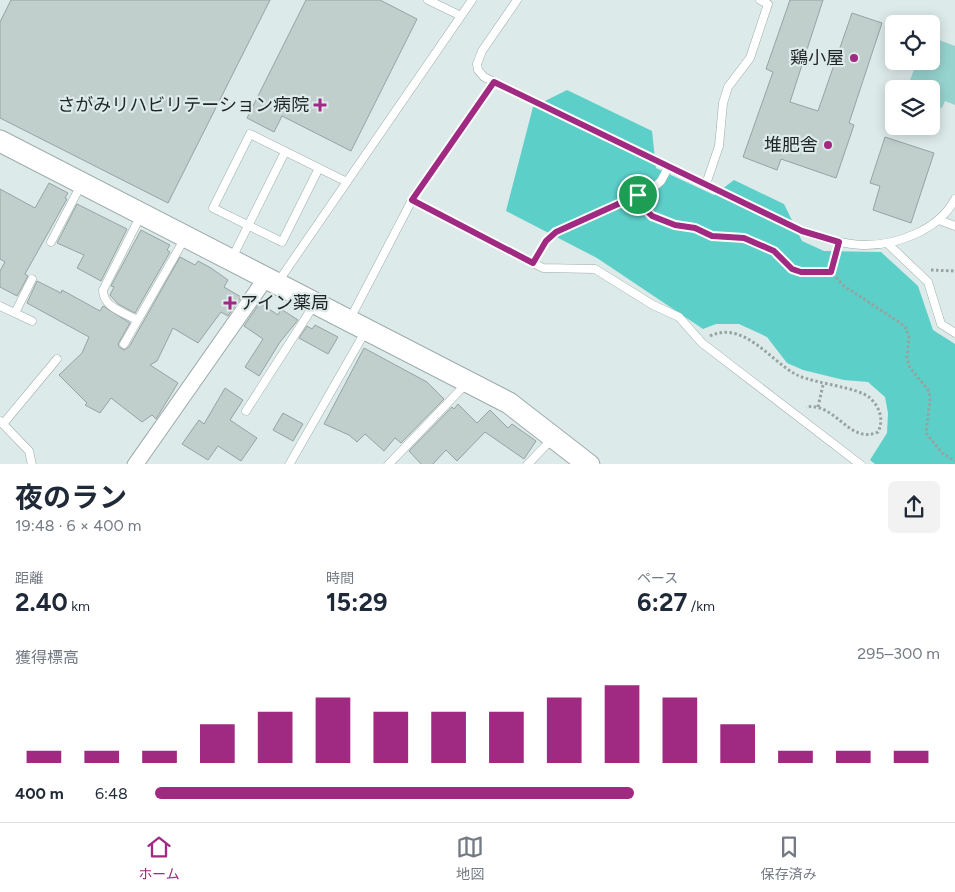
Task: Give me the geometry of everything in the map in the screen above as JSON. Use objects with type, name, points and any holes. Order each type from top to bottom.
[{"type":"street","points":[[0,141],[509,403],[589,464]]},
{"type":"street","points":[[135,464],[272,280]]},
{"type":"lane","points":[[428,0],[461,16]]},
{"type":"lane","points":[[272,280],[347,182],[472,0]]},
{"type":"lane","points":[[517,0],[479,57],[478,70],[484,77],[802,231],[839,242],[863,245],[887,243],[916,233],[939,220],[955,199]]},
{"type":"lane","points":[[706,184],[719,146],[723,103],[728,87],[750,58],[768,4],[760,0]]},
{"type":"lane","points":[[290,464],[358,325],[412,200],[494,82]]},
{"type":"lane","points":[[319,168],[282,242],[213,208],[250,134],[285,152],[319,168],[347,182]]},
{"type":"lane","points":[[231,260],[285,152]]},
{"type":"lane","points":[[533,263],[546,241],[556,232],[652,189],[661,181],[669,166]]},
{"type":"lane","points":[[51,242],[82,183]]},
{"type":"lane","points":[[412,200],[543,268],[595,269],[652,305],[679,317],[702,343],[861,464]]},
{"type":"lane","points":[[137,320],[109,305],[105,301],[103,290],[142,214]]},
{"type":"lane","points":[[939,220],[955,226]]},
{"type":"lane","points":[[124,344],[186,236]]},
{"type":"lane","points":[[887,243],[928,282],[941,324],[955,333]]},
{"type":"lane","points":[[15,313],[32,279]]},
{"type":"lane","points":[[246,411],[315,303]]},
{"type":"lane","points":[[0,306],[32,321]]},
{"type":"lane","points":[[32,464],[29,451],[2,422],[57,359]]},
{"type":"lane","points":[[388,464],[468,382]]},
{"type":"lane","points":[[527,464],[554,437]]},
{"type":"path","points":[[638,195],[644,208],[652,216],[675,225],[695,228],[712,236],[744,238],[774,251],[792,269],[801,272],[831,272],[854,294],[899,322],[906,328],[909,338],[907,358],[910,368],[928,391],[930,400],[926,433],[942,454],[955,461]]},
{"type":"path","points":[[831,272],[839,242]]},
{"type":"path","points":[[921,275],[934,269],[955,272]]},
{"type":"path","points":[[702,343],[715,334],[738,334],[748,338],[786,369],[823,385],[846,388],[868,396],[877,405],[881,424],[878,432],[864,436],[856,433],[826,410],[818,407],[800,408],[793,413]]},
{"type":"path","points":[[818,407],[823,385]]},
{"type":"shaded area","points":[[940,40],[955,46],[955,105],[945,101],[942,108],[940,107],[940,80],[910,80],[914,70],[940,70]]},
{"type":"shaded area","points":[[567,90],[652,131],[656,168],[714,195],[734,180],[784,204],[802,241],[824,251],[881,252],[918,286],[933,330],[955,344],[955,464],[875,464],[870,460],[887,433],[888,413],[885,397],[868,382],[844,380],[803,370],[787,363],[767,337],[739,324],[716,324],[703,329],[597,258],[506,211],[533,107]]},
{"type":"building","points":[[11,0],[270,0],[168,203],[0,118],[0,22]]},
{"type":"building","points":[[306,0],[380,0],[417,19],[351,151],[282,116],[274,132],[247,118]]},
{"type":"building","points":[[790,0],[823,0],[790,102],[818,111],[852,13],[882,23],[849,123],[854,125],[836,178],[781,159],[777,170],[743,157],[773,72],[766,69]]},
{"type":"building","points":[[885,137],[934,153],[911,223],[873,210],[880,186],[870,183]]},
{"type":"building","points":[[49,183],[68,193],[65,198],[67,199],[25,274],[28,276],[17,296],[0,287],[0,271],[5,262],[0,259],[0,189],[35,208]]},
{"type":"building","points":[[77,204],[127,229],[101,281],[77,268],[84,255],[57,243]]},
{"type":"building","points":[[141,230],[170,245],[167,250],[170,252],[135,313],[118,304],[110,295],[114,287],[111,286]]},
{"type":"building","points":[[180,257],[195,265],[198,261],[211,268],[228,280],[224,287],[241,297],[228,316],[221,312],[198,343],[173,328],[157,361],[150,365],[178,383],[156,419],[152,415],[142,422],[111,398],[100,413],[85,405],[87,403],[59,375],[82,353],[89,337],[27,303],[37,281],[61,293],[62,290],[100,311],[103,306],[130,323],[118,344],[124,350],[129,347]]},
{"type":"building","points":[[260,303],[278,315],[281,309],[298,320],[280,342],[259,376],[245,367],[263,339],[244,326]]},
{"type":"building","points":[[315,325],[338,337],[328,354],[299,338],[307,326],[312,329]]},
{"type":"building","points":[[364,348],[427,382],[444,399],[401,443],[395,438],[384,451],[365,434],[357,442],[349,435],[324,424]]},
{"type":"building","points":[[225,388],[243,400],[230,420],[257,438],[241,461],[218,446],[208,460],[182,444],[199,420],[204,424]]},
{"type":"building","points":[[458,404],[477,423],[490,410],[508,428],[512,424],[536,441],[524,459],[485,432],[457,461],[446,450],[433,464],[421,464],[409,451],[452,407],[454,409]]},
{"type":"building","points":[[283,413],[303,424],[293,441],[273,430]]},
{"type":"place","name":"鶏小屋","points":[[854,58]]},
{"type":"place","name":"さがみリハビリテーション病院","points":[[320,105]]},
{"type":"place","name":"堆肥舎","points":[[828,145]]},
{"type":"place","name":"アイン薬局","points":[[230,303]]},
{"type":"route","points":[[494,82],[802,231],[839,242],[836,259],[831,272],[801,272],[792,269],[783,257],[774,251],[744,238],[712,236],[695,228],[675,225],[652,216],[644,208],[638,195],[556,232],[546,241],[533,263],[412,200],[494,82]]}]
